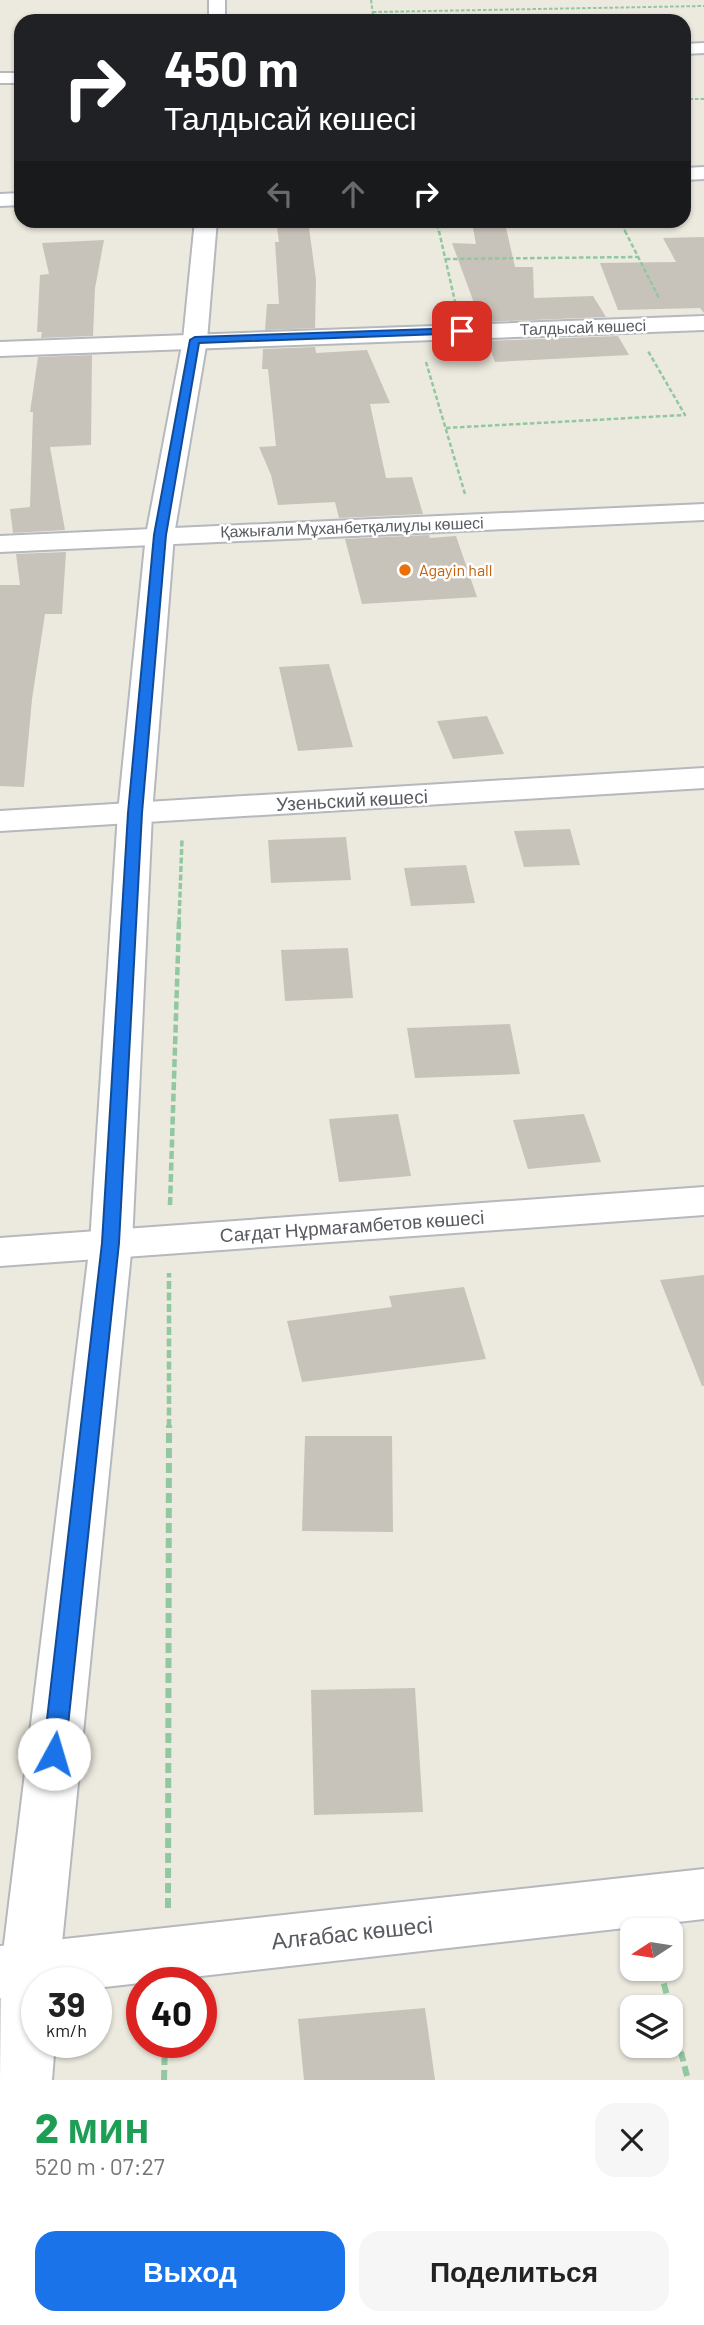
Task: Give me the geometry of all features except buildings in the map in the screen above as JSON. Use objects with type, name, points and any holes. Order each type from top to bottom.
[{"type":"street","points":[[22,2080],[15,1970],[111,1243],[135,813],[160,535],[195,340],[204,228]]},
{"type":"street","name":"Талдысай көшесі","points":[[0,349],[704,323]]},
{"type":"street","name":"Қажығали Мұханбетқалиұлы көшесі","points":[[0,544],[704,512]]},
{"type":"street","name":"Узеньский көшесі","points":[[0,821],[704,778]]},
{"type":"street","name":"Сағдат Нұрмағамбетов көшесі","points":[[0,1252],[704,1201]]},
{"type":"street","name":"Алғабас көшесі","points":[[15,1970],[704,1894]]},
{"type":"path","points":[[371,0],[373,12],[704,6]]},
{"type":"path","points":[[438,228],[462,331]]},
{"type":"path","points":[[623,228],[672,324]]},
{"type":"path","points":[[446,259],[638,257]]},
{"type":"path","points":[[446,428],[685,415],[633,325]]},
{"type":"path","points":[[418,332],[474,522]]},
{"type":"path","points":[[168,1953],[169,1239],[183,810]]},
{"type":"path","points":[[164,2080],[165,2058]]},
{"type":"path","points":[[682,2058],[688,2080]]},
{"type":"place","name":"Agayin hall","points":[[405,570]]},
{"type":"route","points":[[54,1754],[111,1243],[135,813],[160,535],[195,340],[462,331]]}]
